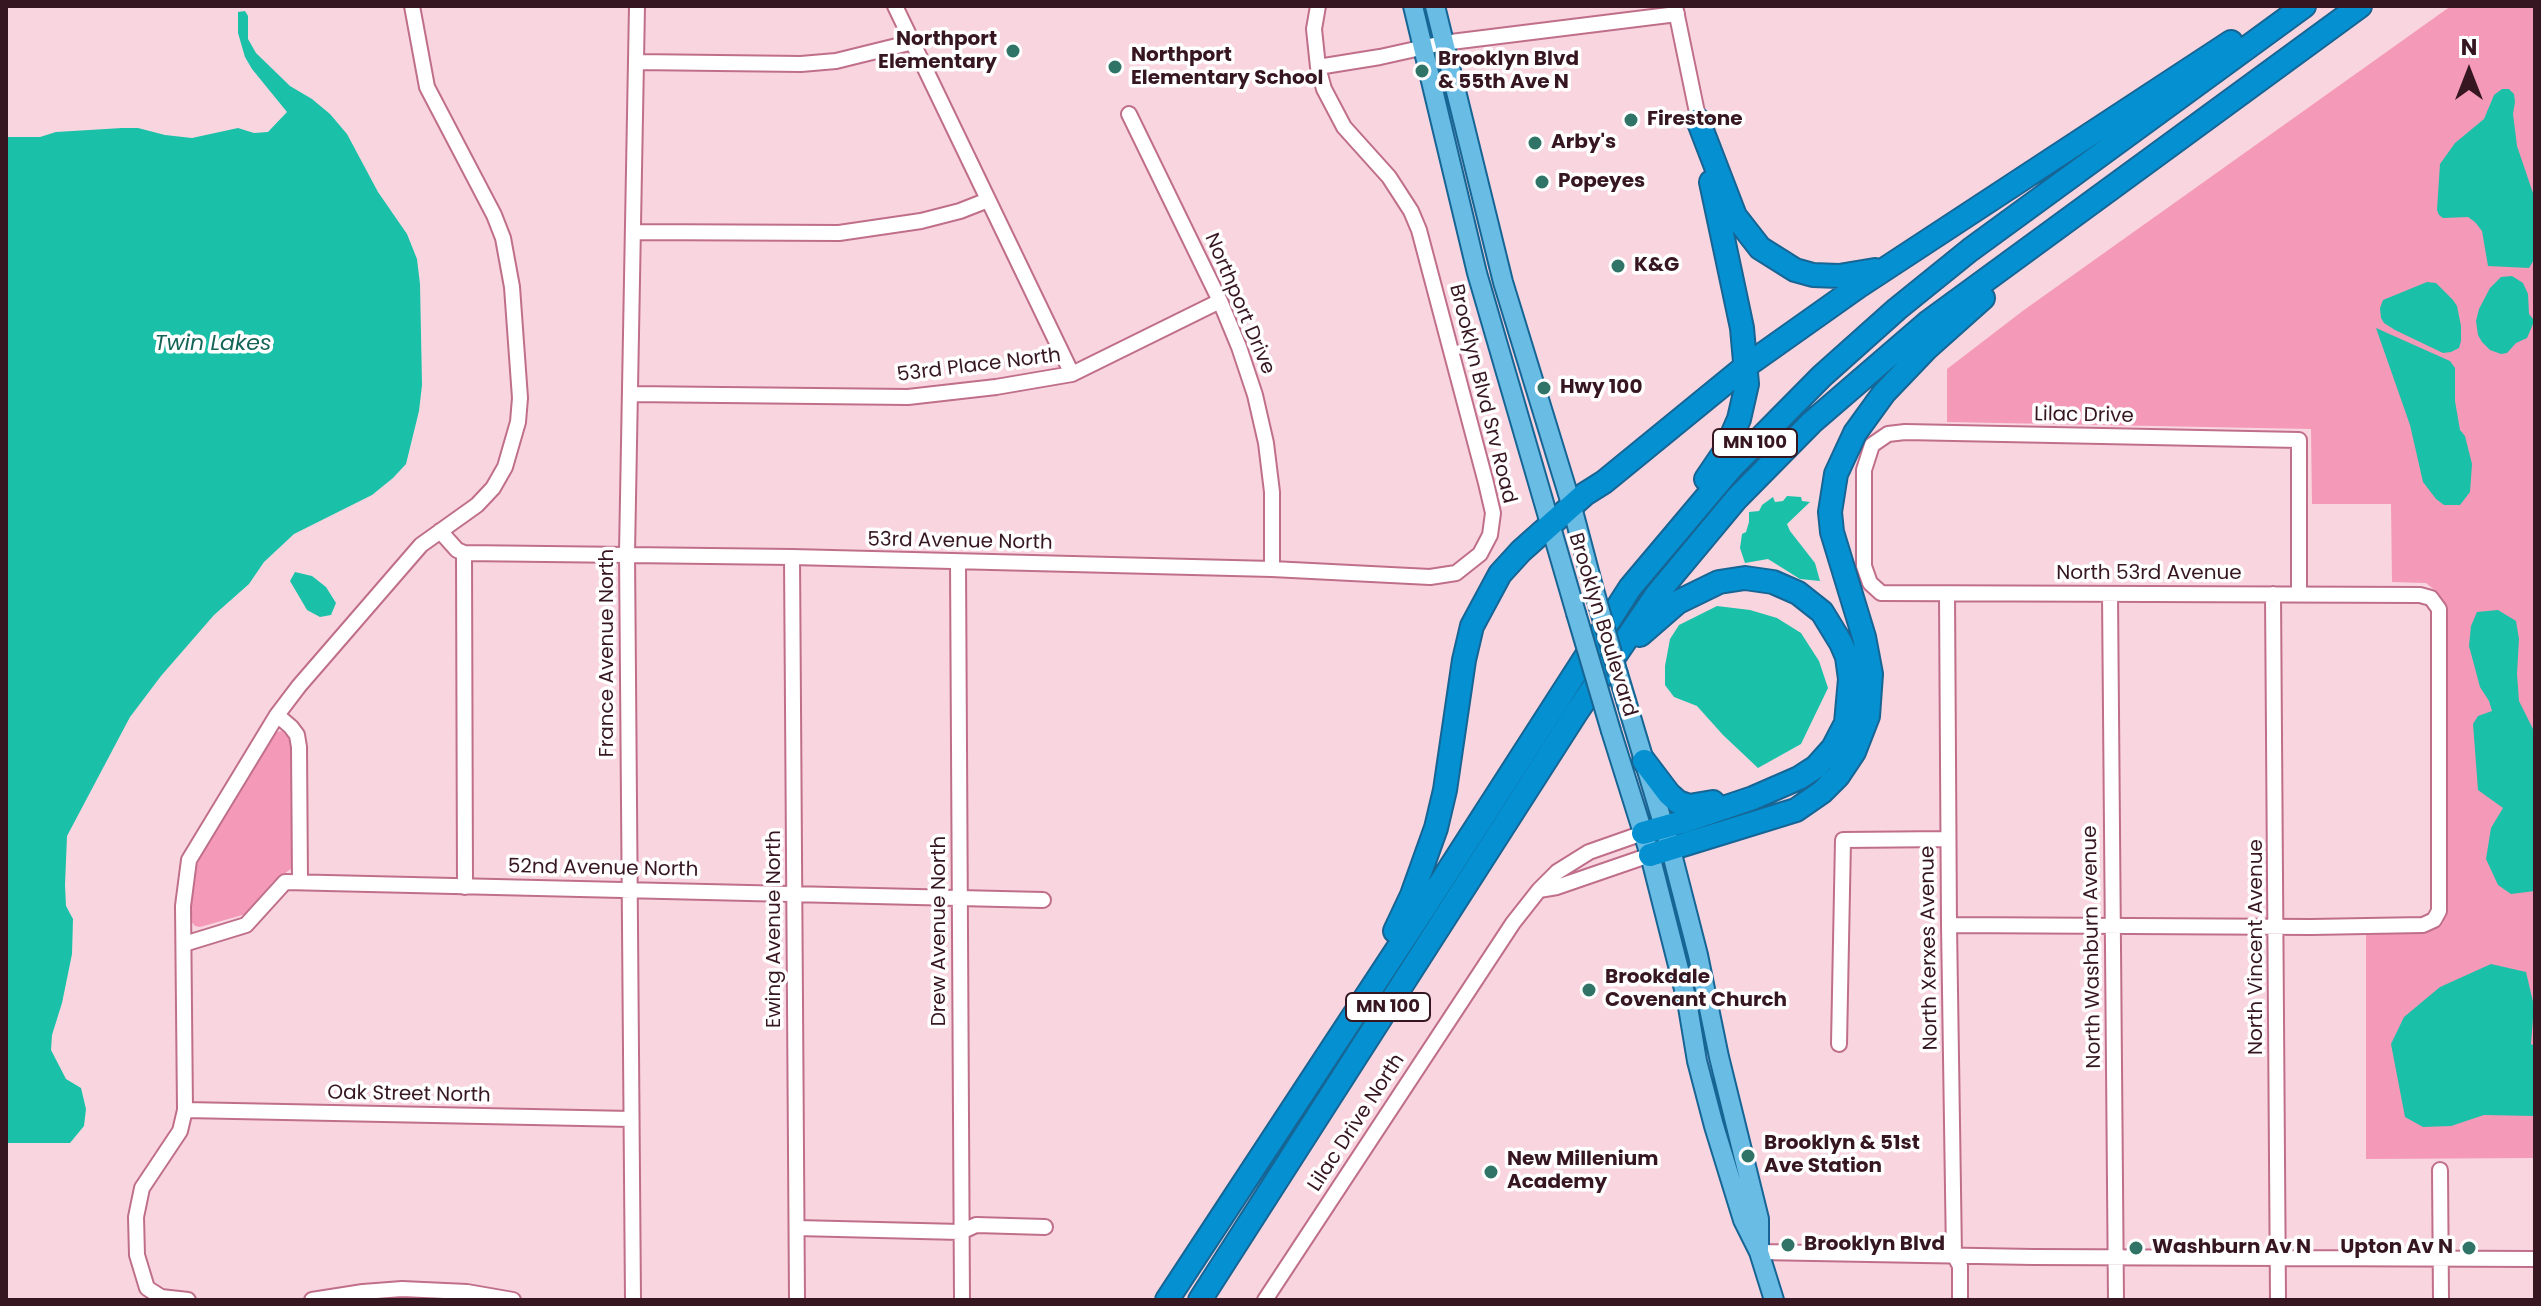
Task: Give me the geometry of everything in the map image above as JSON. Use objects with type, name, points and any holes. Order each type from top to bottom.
[{"type":"highway","points":[[1350,1018],[1412,895],[1436,828],[1472,626],[1500,574],[1549,524],[1746,366],[1895,262],[2285,6]]},
{"type":"highway","name":"MN 100","points":[[1167,1300],[1630,588],[1751,447],[1822,376],[1970,250],[2304,6]]},
{"type":"highway","name":"MN 100","points":[[1200,1300],[1576,713],[1657,594],[1737,498],[1848,389],[1927,323],[2360,6]]},
{"type":"highway","points":[[1698,120],[1735,216],[1755,242],[1773,258],[1795,270],[1821,276],[1862,274],[1895,262]]},
{"type":"highway","points":[[1630,588],[1725,451],[1745,401],[1746,366],[1742,328],[1711,182]]},
{"type":"highway","points":[[1661,852],[1796,810],[1822,792],[1849,761],[1866,724],[1871,674],[1864,637],[1832,532],[1832,488],[1839,465],[1855,433],[1910,364],[2089,205]]},
{"type":"highway","points":[[1576,713],[1638,637],[1678,602],[1719,582],[1745,578],[1773,582],[1798,593],[1822,612],[1841,643],[1849,668],[1850,693],[1846,723],[1827,756],[1799,778],[1753,798],[1654,830]]},
{"type":"highway","points":[[1644,761],[1669,794],[1689,806],[1799,778]]},
{"type":"main road","name":"Brooklyn Boulevard","points":[[1413,6],[1477,273],[1549,524],[1611,731],[1661,852],[1697,1061],[1743,1220],[1759,1252],[1774,1300]]},
{"type":"main road","name":"Brooklyn Boulevard","points":[[1435,6],[1503,282],[1572,507],[1644,761],[1654,830]]},
{"type":"street","points":[[188,1300],[161,1297],[147,1288],[137,1255],[136,1217],[142,1188],[180,1131],[185,1110],[183,906],[189,860],[277,715],[299,686],[421,545],[477,505],[493,488],[505,467],[518,422],[519,375],[512,287],[503,238],[427,87],[412,6]]},
{"type":"street","name":"France Avenue North","points":[[633,1300],[627,553],[637,6]]},
{"type":"street","points":[[895,6],[1072,374]]},
{"type":"street","name":"Brooklyn Blvd Srv Road","points":[[1318,6],[1314,29],[1324,89],[1339,119],[1403,195],[1422,242],[1493,513],[1490,535],[1480,554]]},
{"type":"street","points":[[1318,67],[1443,43],[1676,10],[1711,182]]},
{"type":"street","points":[[636,62],[801,64],[848,59],[913,42]]},
{"type":"street","name":"Northport Drive","points":[[1129,114],[1220,301],[1255,395],[1266,443],[1272,492],[1272,569]]},
{"type":"street","points":[[633,232],[839,233],[921,221],[988,200]]},
{"type":"street","name":"53rd Place North","points":[[630,394],[908,397],[952,393],[1072,374],[1220,301]]},
{"type":"street","name":"Lilac Drive","points":[[1870,583],[1864,566],[1864,470],[1872,445],[1888,434],[2299,440],[2299,594]]},
{"type":"street","points":[[440,531],[457,550],[464,553],[465,887]]},
{"type":"street","name":"53rd Avenue North","points":[[464,553],[792,557],[1272,569],[1430,577],[1456,573],[1480,554]]},
{"type":"street","name":"Ewing Avenue North","points":[[792,557],[797,1300]]},
{"type":"street","name":"Drew Avenue North","points":[[958,562],[962,1300]]},
{"type":"street","name":"North 53rd Avenue","points":[[1870,583],[1881,593],[2420,595],[2431,598],[2439,609],[2439,911],[2434,920],[2423,925],[2277,926]]},
{"type":"street","name":"North Xerxes Avenue","points":[[1947,594],[1954,1255],[1960,1266],[1960,1300]]},
{"type":"street","name":"North Washburn Avenue","points":[[2110,594],[2116,1300]]},
{"type":"street","name":"North Vincent Avenue","points":[[2273,594],[2278,1300]]},
{"type":"street","points":[[184,944],[246,925],[285,882],[300,882],[299,747],[297,735],[277,715]]},
{"type":"street","name":"Lilac Drive North","points":[[1265,1300],[1513,923],[1539,890],[1557,872],[1589,852],[1654,830]]},
{"type":"street","points":[[1839,1044],[1843,840],[1948,839]]},
{"type":"street","points":[[1539,890],[1557,887],[1661,852]]},
{"type":"street","name":"52nd Avenue North","points":[[300,882],[1043,900]]},
{"type":"street","points":[[1949,925],[2277,926]]},
{"type":"street","name":"Oak Street North","points":[[185,1110],[631,1119]]},
{"type":"street","points":[[2440,1170],[2441,1300]]},
{"type":"street","points":[[797,1228],[961,1232],[976,1225],[1045,1227]]},
{"type":"street","points":[[1759,1252],[2535,1259]]},
{"type":"street","points":[[312,1300],[402,1289],[467,1292],[513,1300]]},
{"type":"shaded area","points":[[2451,6],[2535,6],[2535,1158],[2366,1159],[2366,934],[2426,932],[2443,923],[2446,900],[2443,603],[2437,592],[2426,583],[2392,582],[2391,504],[2312,504],[2311,429],[1947,422],[1947,369],[2024,310]]},
{"type":"shaded area","points":[[282,731],[292,745],[292,868],[272,883],[246,914],[195,926],[190,920],[190,899],[194,873],[202,851],[276,732]]},
{"type":"water","name":"Twin Lakes","points":[[245,11],[248,16],[248,39],[256,53],[290,86],[330,114],[347,134],[378,192],[407,234],[417,259],[420,284],[422,385],[419,411],[406,464],[393,478],[372,495],[294,534],[264,562],[249,584],[214,615],[130,717],[67,836],[65,885],[66,906],[73,919],[72,954],[51,1050],[66,1079],[81,1088],[86,1109],[84,1126],[70,1143],[6,1143],[6,137],[40,137],[56,132],[122,128],[192,138],[238,128],[254,133],[268,132],[287,112],[245,57],[238,33],[238,12]]},
{"type":"water","points":[[2502,89],[2509,89],[2514,94],[2517,146],[2535,199],[2535,258],[2529,268],[2488,266],[2482,231],[2475,222],[2468,217],[2443,218],[2437,210],[2440,164],[2455,143],[2484,119],[2494,95]]},
{"type":"water","points":[[2512,276],[2523,283],[2528,294],[2533,324],[2527,338],[2501,354],[2490,350],[2482,342],[2476,321],[2490,288],[2501,277]]},
{"type":"water","points":[[2427,282],[2436,283],[2457,306],[2461,341],[2459,348],[2451,352],[2443,353],[2395,330],[2381,318],[2383,300]]},
{"type":"water","points":[[2376,328],[2450,361],[2455,368],[2455,401],[2460,430],[2465,436],[2472,464],[2470,492],[2460,505],[2444,505],[2423,482],[2410,425]]},
{"type":"water","points":[[1787,496],[1801,497],[1802,501],[1810,502],[1787,524],[1815,563],[1820,581],[1800,579],[1768,559],[1745,563],[1740,548],[1742,534],[1746,532],[1749,522],[1749,512],[1759,511],[1773,497],[1775,502],[1783,501]]},
{"type":"water","points":[[295,572],[312,576],[326,587],[336,603],[331,615],[320,617],[307,610],[290,581]]},
{"type":"water","points":[[1717,606],[1750,610],[1777,618],[1801,633],[1819,661],[1828,688],[1801,744],[1758,768],[1697,706],[1674,697],[1665,685],[1670,639],[1679,625]]},
{"type":"water","points":[[2498,610],[2516,621],[2519,701],[2535,733],[2535,891],[2511,894],[2498,885],[2486,859],[2491,828],[2503,808],[2478,790],[2473,724],[2478,716],[2492,711],[2480,687],[2469,646],[2471,626],[2477,612]]},
{"type":"water","points":[[2491,964],[2526,972],[2534,1006],[2531,1044],[2535,1046],[2535,1116],[2484,1115],[2451,1126],[2423,1127],[2405,1117],[2391,1044],[2404,1017],[2440,987]]},
{"type":"place","name":"Northport Elementary","points":[[1013,51]]},
{"type":"place","name":"Northport Elementary School","points":[[1115,67]]},
{"type":"place","name":"Brooklyn Blvd & 55th Ave N","points":[[1422,71]]},
{"type":"place","name":"Firestone","points":[[1631,120]]},
{"type":"place","name":"Arby's","points":[[1535,143]]},
{"type":"place","name":"Popeyes","points":[[1542,182]]},
{"type":"place","name":"K&G","points":[[1618,266]]},
{"type":"place","name":"Hwy 100","points":[[1544,388]]},
{"type":"place","name":"Brookdale Covenant Church","points":[[1589,990]]},
{"type":"place","name":"Brooklyn & 51st Ave Station","points":[[1748,1156]]},
{"type":"place","name":"New Millenium Academy","points":[[1491,1172]]},
{"type":"place","name":"Brooklyn Blvd","points":[[1788,1245]]},
{"type":"place","name":"Washburn Av N","points":[[2136,1248]]},
{"type":"place","name":"Upton Av N","points":[[2469,1248]]}]
